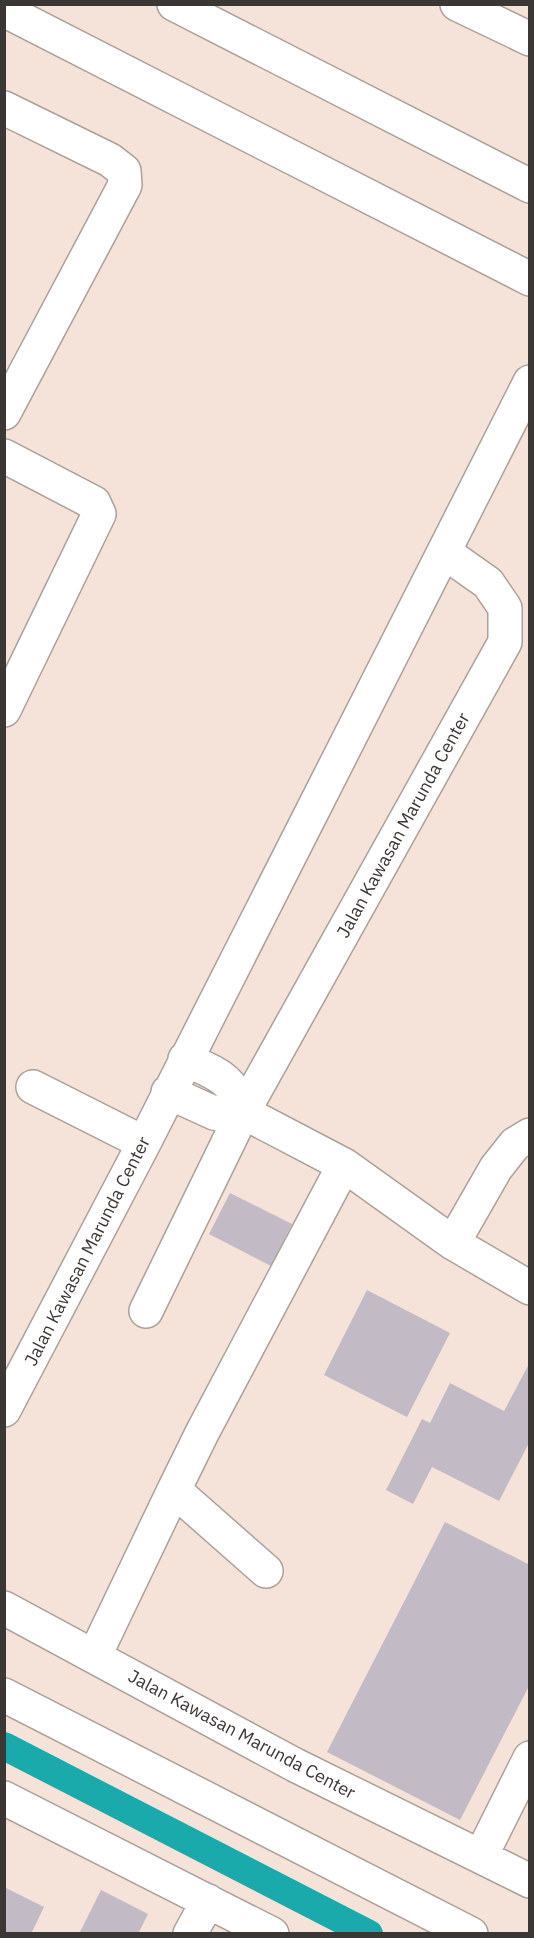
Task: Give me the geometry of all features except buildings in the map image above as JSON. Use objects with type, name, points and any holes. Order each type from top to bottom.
[{"type":"lane","points":[[174,4],[530,186]]},
{"type":"lane","points":[[457,4],[530,39]]},
{"type":"lane","points":[[4,10],[530,279]]},
{"type":"lane","points":[[4,108],[110,160],[123,171],[125,185],[4,412]]},
{"type":"lane","name":"Jalan Kawasan Marunda Center","points":[[8,1395],[144,1143],[530,382]]},
{"type":"lane","points":[[4,456],[94,503],[99,514],[4,710]]},
{"type":"lane","name":"Jalan Kawasan Marunda Center","points":[[146,1311],[243,1112],[504,642],[505,608],[488,583],[444,552]]},
{"type":"lane","points":[[185,1059],[231,1084],[238,1095],[243,1112]]},
{"type":"lane","points":[[33,1087],[144,1143]]},
{"type":"lane","points":[[168,1092],[214,1113],[228,1116],[243,1112],[344,1165],[453,1243],[530,1288]]},
{"type":"lane","points":[[453,1243],[496,1168],[514,1144],[530,1136]]},
{"type":"lane","points":[[95,1655],[201,1433],[344,1165]]},
{"type":"lane","points":[[174,1490],[266,1571]]},
{"type":"lane","name":"Jalan Kawasan Marunda Center","points":[[4,1608],[295,1764],[530,1881]]},
{"type":"lane","points":[[4,1695],[471,1934]]},
{"type":"lane","points":[[481,1856],[530,1758]]},
{"type":"lane","points":[[4,1798],[269,1933]]},
{"type":"lane","points":[[190,1934],[207,1901]]},
{"type":"shaded area","points":[[5,5],[529,5],[529,1933],[5,1933]]},
{"type":"waterway","points":[[4,1746],[369,1934]]}]
